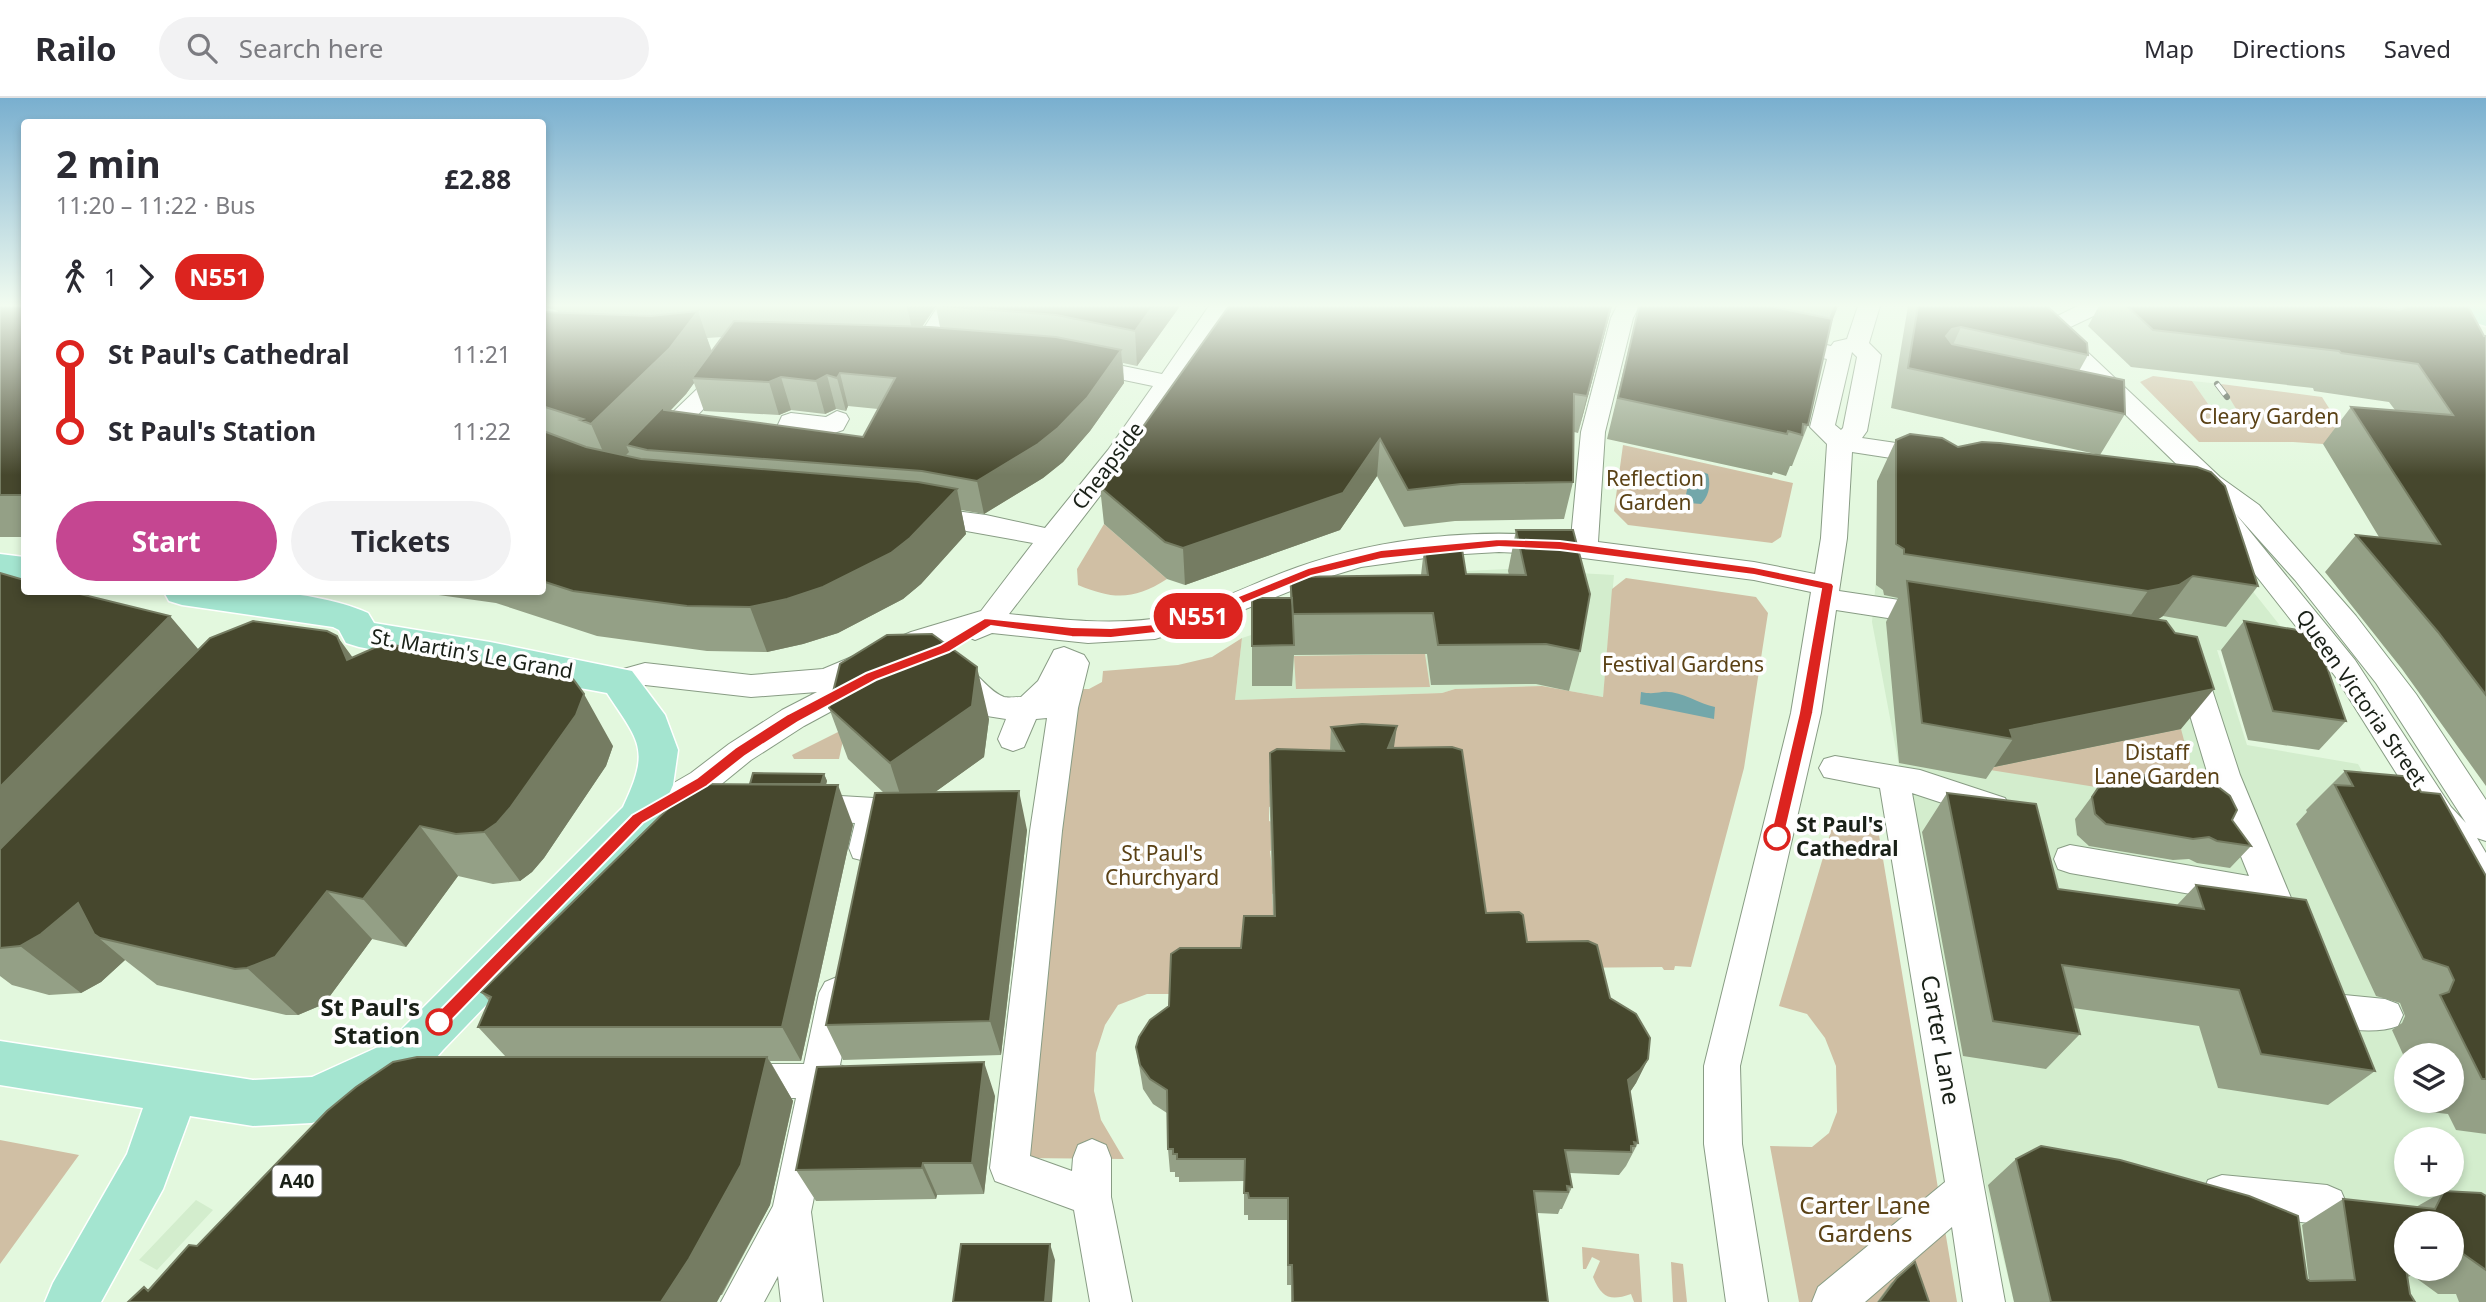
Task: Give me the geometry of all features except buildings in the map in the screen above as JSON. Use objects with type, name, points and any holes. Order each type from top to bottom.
[{"type":"main road","name":"St. Martin's Le Grand","points":[[202,595],[338,615],[355,622],[343,638],[619,681]]},
{"type":"main road","points":[[340,1135],[407,1055],[638,819],[654,787],[659,762],[650,724],[619,681]]},
{"type":"main road","points":[[0,1063],[253,1103],[312,1100],[356,1082],[407,1055]]},
{"type":"main road","points":[[72,1302],[158,1144],[168,1113],[171,1089]]},
{"type":"street","points":[[638,462],[704,394],[720,374],[721,362]]},
{"type":"street","points":[[1071,362],[1168,382]]},
{"type":"street","name":"Cheapside","points":[[638,819],[702,782],[740,752],[793,718],[871,677],[945,648],[989,621],[1117,456],[1182,362]]},
{"type":"street","points":[[1584,548],[1593,432],[1609,362]]},
{"type":"street","points":[[1840,442],[1855,431],[1868,362]]},
{"type":"street","name":"Queen Victoria Street","points":[[2083,362],[2211,483],[2250,511],[2330,603],[2477,800],[2486,828]]},
{"type":"street","points":[[2098,410],[2127,404]]},
{"type":"street","points":[[788,429],[791,422],[834,425],[837,419]]},
{"type":"street","points":[[1840,442],[1952,459]]},
{"type":"street","points":[[1747,1302],[1723,1144],[1722,1066],[1803,729],[1827,592],[1835,525],[1840,442]]},
{"type":"street","points":[[2171,484],[2211,483]]},
{"type":"street","name":"Queen Victoria Street","points":[[2211,483],[2220,513],[2345,668],[2440,816],[2460,838],[2486,882]]},
{"type":"street","points":[[901,514],[965,520],[1052,538]]},
{"type":"street","points":[[619,681],[645,674],[751,686],[827,680],[961,624],[989,621],[1054,631],[1111,633],[1155,629],[1178,623],[1308,573],[1371,556],[1447,546],[1499,543],[1584,548],[1754,571],[1827,592],[1966,621]]},
{"type":"street","points":[[1013,739],[1023,713],[1051,685],[1064,658],[1111,633]]},
{"type":"street","points":[[2160,655],[2179,663],[2193,677],[2224,775],[2271,892],[2323,1009],[2385,1015]]},
{"type":"street","points":[[947,659],[957,677],[998,708],[1063,708]]},
{"type":"street","points":[[1074,663],[1063,708],[1004,1076],[1009,1168],[1091,1197]]},
{"type":"street","points":[[1835,768],[1920,782],[2011,812]]},
{"type":"street","name":"Carter Lane","points":[[1894,779],[1984,1302]]},
{"type":"street","points":[[782,807],[833,807],[874,811],[860,877]]},
{"type":"street","points":[[2070,859],[2248,890]]},
{"type":"street","points":[[741,1302],[792,1207],[844,959]]},
{"type":"street","points":[[712,1081],[870,1080]]},
{"type":"street","points":[[1092,1158],[1091,1197],[1111,1302]]},
{"type":"street","points":[[1833,1302],[1965,1190]]},
{"type":"street","points":[[2221,1194],[2278,1220],[2327,1205]]},
{"type":"street","points":[[792,1207],[802,1302]]},
{"type":"shaded area","points":[[2192,381],[2221,384],[2239,413],[2213,411]]},
{"type":"shaded area","points":[[1885,487],[2206,532],[2311,665],[2217,650],[2247,745],[2358,764],[2486,989],[2486,1302],[2014,1302],[1952,1048],[1872,622]]},
{"type":"shaded area","points":[[1507,569],[1614,575],[1603,697],[1542,686],[1455,689],[1442,693],[1235,700],[1242,638],[1446,572]]},
{"type":"shaded area","points":[[196,1200],[213,1210],[157,1270],[139,1260]]},
{"type":"green space","name":"Cleary Garden","points":[[2153,376],[2192,381],[2213,411],[2238,412],[2221,384],[2322,397],[2353,446],[2293,442],[2199,442],[2140,382]]},
{"type":"green space","name":"Reflection Garden","points":[[1623,445],[1793,483],[1781,537],[1772,543],[1628,525],[1614,511]]},
{"type":"green space","points":[[1104,524],[1167,579],[1144,591],[1124,596],[1102,593],[1078,585],[1077,569]]},
{"type":"green space","name":"St Paul's Churchyard","points":[[1626,578],[1756,597],[1768,613],[1744,768],[1691,967],[1675,966],[1674,970],[1664,970],[1662,967],[1558,968],[1269,782],[1272,806],[1269,807],[1269,821],[1272,822],[1273,850],[1270,851],[1275,893],[1272,894],[1273,910],[1277,911],[1241,963],[1173,994],[1147,994],[1118,1005],[1105,1025],[1096,1053],[1094,1091],[1101,1120],[1124,1159],[1023,1158],[1077,689],[1089,689],[1102,682],[1103,671],[1178,665],[1212,657],[1242,638],[1235,700],[1442,693],[1455,689],[1542,686],[1603,697],[1612,589]]},
{"type":"green space","points":[[1425,654],[1430,687],[1296,689],[1294,656]]},
{"type":"green space","name":"Distaff Lane Garden","points":[[2181,729],[2201,804],[1984,769]]},
{"type":"green space","points":[[845,731],[839,759],[794,759],[792,755]]},
{"type":"green space","name":"Carter Lane Gardens","points":[[1835,817],[1877,823],[1957,1302],[1799,1302],[1770,1146],[1812,1147],[1829,1133],[1837,1112],[1836,1066],[1825,1038],[1807,1014],[1779,1006]]},
{"type":"green space","points":[[0,1140],[79,1155],[0,1264]]},
{"type":"green space","points":[[1582,1247],[1639,1254],[1642,1302],[1634,1302],[1631,1294],[1613,1297],[1604,1294],[1593,1277],[1600,1261],[1592,1257],[1586,1269],[1583,1269]]},
{"type":"green space","points":[[1671,1262],[1683,1264],[1687,1302],[1673,1302]]},
{"type":"water","points":[[1697,470],[1708,474],[1709,478],[1708,494],[1701,504],[1689,503],[1685,499],[1691,472]]},
{"type":"water","points":[[1641,692],[1676,693],[1715,707],[1714,719],[1640,704]]},
{"type":"railway","points":[[2217,384],[2227,397]]},
{"type":"bus line","name":"N551","points":[[439,1022],[638,819],[674,801],[740,752],[793,718],[871,677],[945,648],[989,621],[1072,632],[1111,633],[1155,629],[1219,609],[1308,573],[1381,555],[1447,546],[1499,543],[1560,546],[1754,571],[1828,586],[1806,713],[1777,837]]},
{"type":"place","name":"St Paul's Cathedral","points":[[1777,837]]},
{"type":"place","name":"St Paul's Station","points":[[439,1022]]},
{"type":"park label","name":"Festival Gardens","points":[[1683,665]]}]
